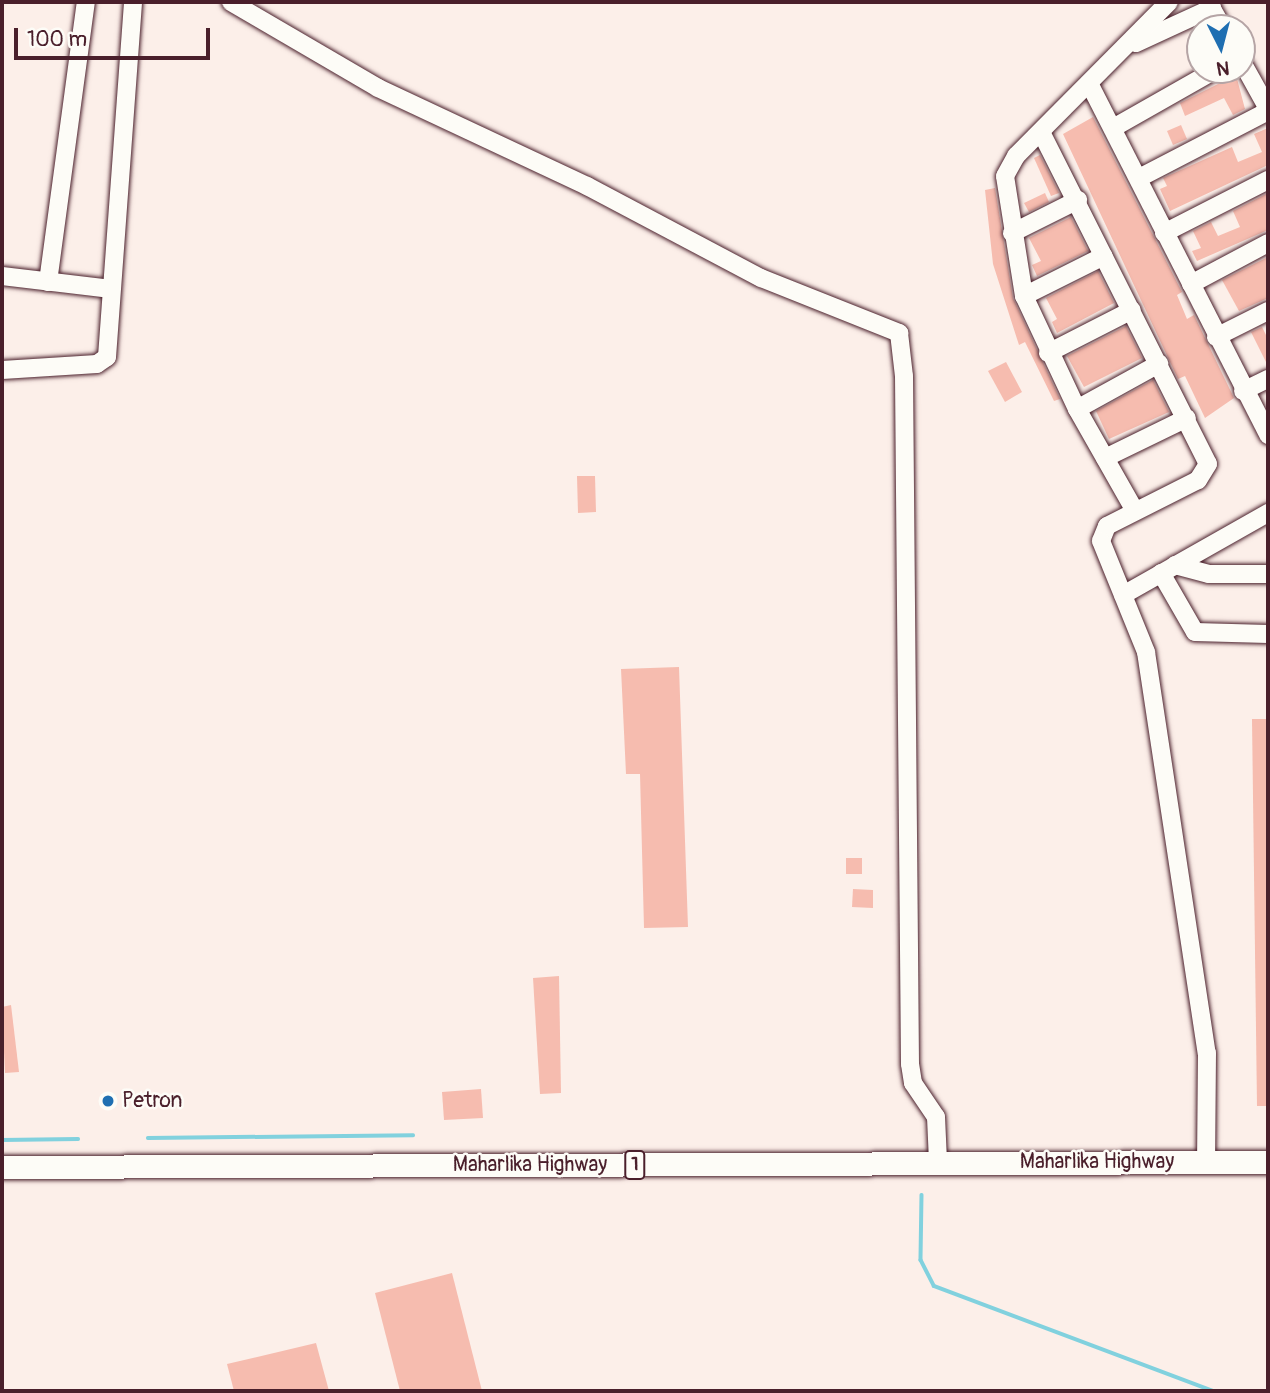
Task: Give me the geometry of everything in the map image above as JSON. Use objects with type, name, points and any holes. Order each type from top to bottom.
[{"type":"main road","name":"Maharlika Highway","points":[[2,1167],[938,1161],[1268,1162]]},
{"type":"street","points":[[48,282],[86,2]]},
{"type":"street","points":[[2,370],[102,362],[109,349],[111,289],[133,2]]},
{"type":"street","points":[[231,2],[378,88],[587,186],[761,278],[899,333],[904,376],[910,1063],[913,1083],[936,1117],[938,1161]]},
{"type":"street","points":[[1135,511],[1048,353],[1024,296],[1012,233],[1006,170],[1170,2]]},
{"type":"street","points":[[1125,47],[1210,5]]},
{"type":"street","points":[[1112,128],[1190,84]]},
{"type":"street","points":[[1139,178],[1268,110],[1254,84]]},
{"type":"street","points":[[1090,85],[1139,178],[1216,338],[1268,435]]},
{"type":"street","points":[[1042,134],[1078,200],[1208,464],[1206,474],[1107,526],[1101,536],[1146,652],[1207,1053],[1206,1162]]},
{"type":"street","points":[[1164,233],[1268,180]]},
{"type":"street","points":[[1012,233],[1078,200]]},
{"type":"street","points":[[1191,284],[1268,243]]},
{"type":"street","points":[[1024,296],[1104,256]]},
{"type":"street","points":[[2,276],[111,289]]},
{"type":"street","points":[[1048,353],[1132,310]]},
{"type":"street","points":[[1216,338],[1268,311]]},
{"type":"street","points":[[1077,409],[1159,364]]},
{"type":"street","points":[[1243,391],[1268,379]]},
{"type":"street","points":[[1105,458],[1187,418]]},
{"type":"street","points":[[1123,595],[1268,513]]},
{"type":"street","points":[[1168,569],[1209,574],[1268,574]]},
{"type":"street","points":[[1168,569],[1195,632],[1268,634]]},
{"type":"building","points":[[1218,84],[1238,84],[1245,109],[1233,115],[1224,98],[1185,116],[1180,103]]},
{"type":"building","points":[[1093,117],[1182,292],[1177,295],[1187,319],[1194,315],[1234,398],[1205,418],[1185,376],[1178,379],[1063,134]]},
{"type":"building","points":[[1181,125],[1187,139],[1173,145],[1167,131]]},
{"type":"building","points":[[1268,128],[1268,165],[1170,211],[1160,189],[1167,186],[1163,178],[1232,147],[1238,162],[1262,152],[1254,134]]},
{"type":"building","points":[[1040,155],[1059,193],[1051,196],[1034,158]]},
{"type":"building","points":[[995,188],[1013,298],[1060,399],[1054,401],[1025,342],[1019,345],[993,264],[985,190]]},
{"type":"building","points":[[1045,193],[1049,202],[1029,212],[1024,203]]},
{"type":"building","points":[[1268,193],[1268,230],[1197,261],[1192,251],[1201,248],[1193,231],[1211,222],[1218,236],[1240,227],[1233,211]]},
{"type":"building","points":[[1071,217],[1088,251],[1037,276],[1032,265],[1041,261],[1029,238]]},
{"type":"building","points":[[1268,257],[1268,298],[1239,311],[1222,280]]},
{"type":"building","points":[[1098,271],[1114,303],[1057,333],[1052,322],[1057,319],[1046,298]]},
{"type":"building","points":[[1126,326],[1142,358],[1084,387],[1067,356]]},
{"type":"building","points":[[1262,327],[1268,339],[1268,366],[1251,332]]},
{"type":"building","points":[[1006,362],[1022,392],[1005,402],[988,371]]},
{"type":"building","points":[[1153,380],[1169,412],[1109,439],[1096,411]]},
{"type":"building","points":[[577,476],[595,476],[596,512],[578,513]]},
{"type":"building","points":[[679,667],[688,927],[644,928],[640,774],[626,774],[621,669]]},
{"type":"building","points":[[1252,719],[1268,719],[1268,1106],[1257,1106]]},
{"type":"building","points":[[846,858],[862,858],[862,874],[846,874]]},
{"type":"building","points":[[853,889],[873,890],[873,908],[852,907]]},
{"type":"building","points":[[559,976],[561,1093],[540,1094],[533,978]]},
{"type":"building","points":[[11,1005],[19,1072],[5,1073],[2,1007]]},
{"type":"building","points":[[481,1089],[483,1118],[444,1120],[442,1092]]},
{"type":"building","points":[[452,1273],[482,1391],[400,1391],[375,1293]]},
{"type":"building","points":[[316,1343],[329,1391],[234,1391],[227,1364]]},
{"type":"waterway","points":[[148,1138],[413,1135]]},
{"type":"waterway","points":[[2,1140],[78,1139]]},
{"type":"waterway","points":[[922,1195],[921,1260],[934,1286],[1214,1391]]},
{"type":"place","name":"Petron","points":[[108,1101]]}]
